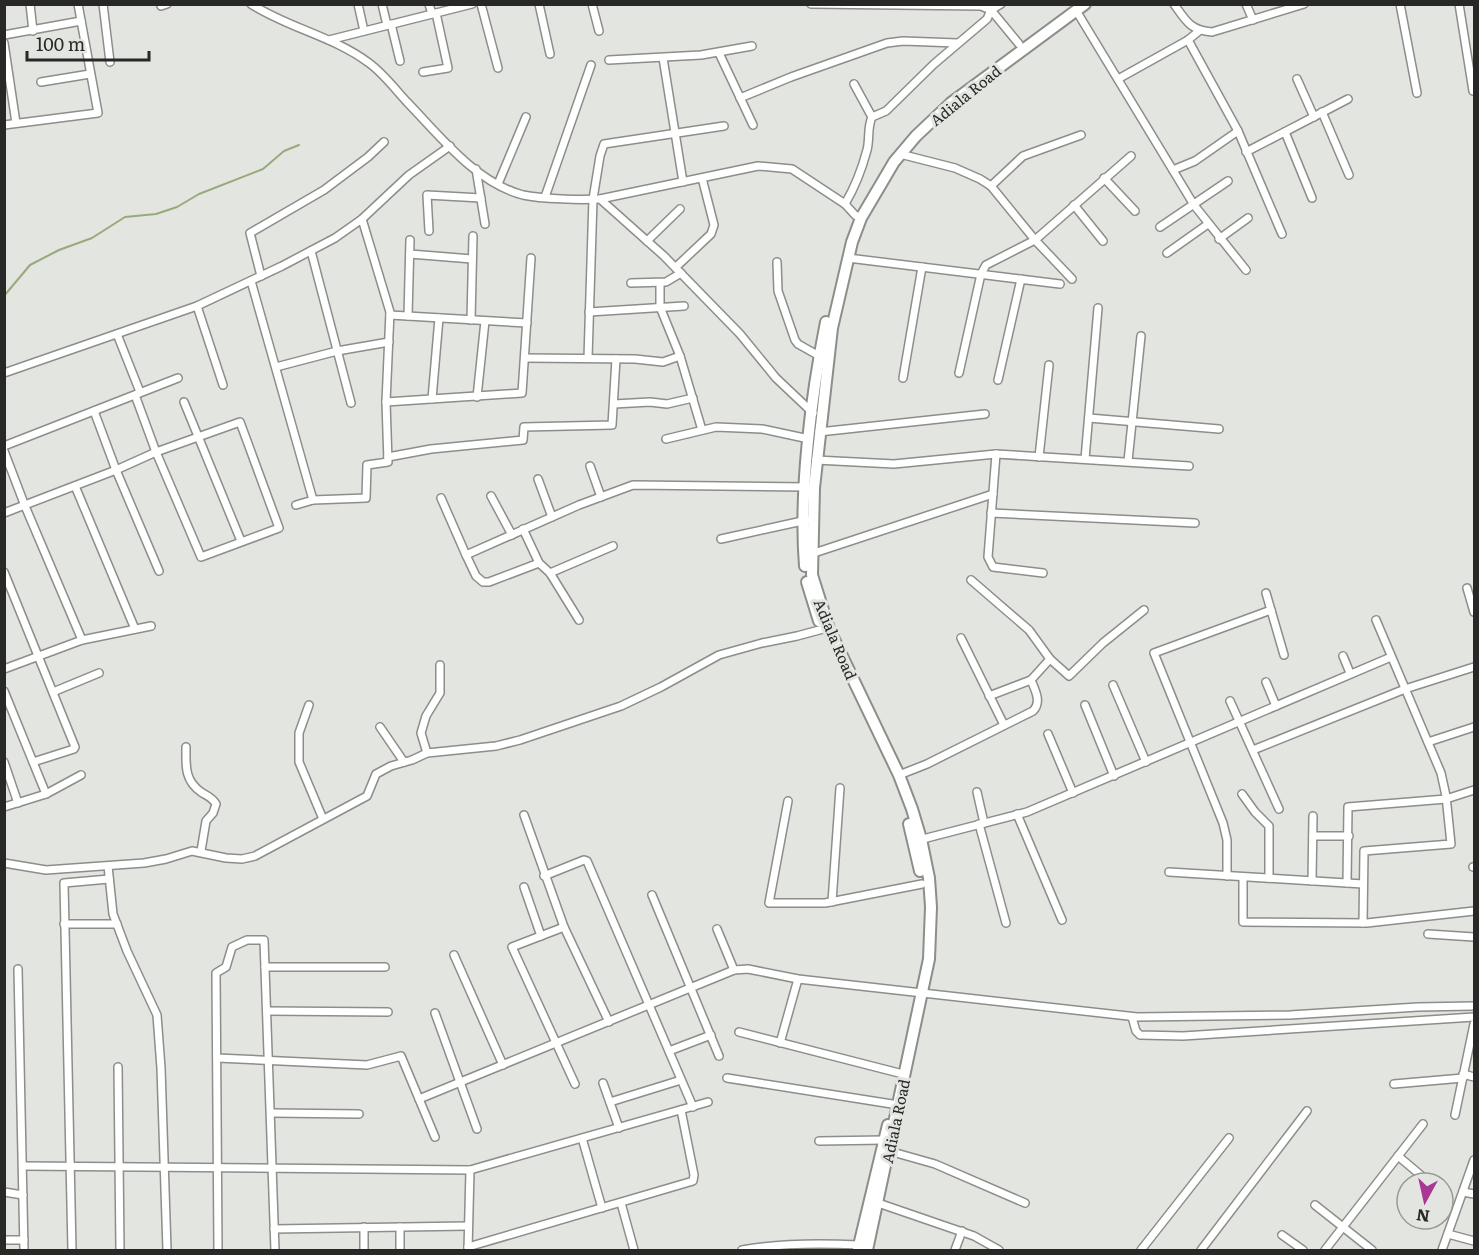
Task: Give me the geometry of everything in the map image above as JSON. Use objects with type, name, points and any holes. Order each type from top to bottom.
[{"type":"main road","name":"Adiala Road","points":[[861,1249],[878,1203],[919,992],[924,907],[918,840],[823,629],[810,596],[806,578],[809,439],[821,357],[834,284],[845,240],[888,158],[911,131],[946,98],[1020,44],[1079,7]]},
{"type":"main road","name":"Adiala Road","points":[[809,488],[816,460],[832,328],[858,216],[900,154],[916,136],[951,103],[1079,7]]},
{"type":"main road","name":"Adiala Road","points":[[808,520],[812,575],[829,629],[899,775],[928,878],[931,907],[929,959],[899,1073],[861,1249]]},
{"type":"street","points":[[30,4],[33,31]]},
{"type":"street","points":[[4,125],[98,114],[78,4]]},
{"type":"street","points":[[103,4],[110,62]]},
{"type":"street","points":[[358,4],[364,31]]},
{"type":"street","points":[[382,4],[400,61]]},
{"type":"street","points":[[423,72],[448,68],[434,14],[429,4]]},
{"type":"street","points":[[329,39],[472,4]]},
{"type":"street","points":[[481,4],[498,68]]},
{"type":"street","points":[[539,4],[550,54]]},
{"type":"street","points":[[592,4],[599,31]]},
{"type":"street","points":[[811,4],[981,6],[992,10],[1020,44]]},
{"type":"street","points":[[845,204],[854,188],[868,148],[868,125],[872,117],[886,111],[913,83],[987,19],[992,10],[1001,4]]},
{"type":"street","points":[[1173,4],[1189,25],[1199,31],[1212,32],[1299,5]]},
{"type":"street","points":[[1246,4],[1253,20]]},
{"type":"street","points":[[1400,4],[1417,93]]},
{"type":"street","points":[[1459,4],[1473,91]]},
{"type":"street","points":[[251,5],[273,18],[345,46],[371,64],[450,146],[476,169],[490,180],[523,195],[597,199],[758,166],[792,169],[845,204],[858,216]]},
{"type":"street","points":[[1079,7],[1118,80],[1194,205],[1246,270]]},
{"type":"street","points":[[4,35],[81,21]]},
{"type":"street","points":[[1118,80],[1188,40],[1199,31]]},
{"type":"street","points":[[1188,40],[1238,131],[1282,234]]},
{"type":"street","points":[[740,98],[791,76],[887,43],[903,41],[957,44]]},
{"type":"street","points":[[4,43],[16,123]]},
{"type":"street","points":[[609,60],[719,53],[752,46]]},
{"type":"street","points":[[719,53],[753,125]]},
{"type":"street","points":[[663,58],[683,182]]},
{"type":"street","points":[[545,196],[591,65]]},
{"type":"street","points":[[41,82],[90,74]]},
{"type":"street","points":[[1297,79],[1314,117]]},
{"type":"street","points":[[854,84],[872,117]]},
{"type":"street","points":[[1246,152],[1348,99]]},
{"type":"street","points":[[1322,112],[1349,175]]},
{"type":"street","points":[[498,184],[526,117]]},
{"type":"street","points":[[588,358],[600,156],[604,144],[724,126]]},
{"type":"street","points":[[1173,170],[1195,161],[1238,131]]},
{"type":"street","points":[[1285,132],[1312,198]]},
{"type":"street","points":[[991,186],[1023,156],[1081,135]]},
{"type":"street","points":[[261,276],[250,237],[251,232],[324,190],[384,142]]},
{"type":"street","points":[[4,373],[197,306],[311,251],[362,219],[409,175],[450,146]]},
{"type":"street","points":[[900,154],[955,168],[991,186],[1035,240],[1072,279]]},
{"type":"street","points":[[959,373],[981,274],[986,265],[1035,240],[1131,156]]},
{"type":"street","points":[[476,169],[485,224]]},
{"type":"street","points":[[631,283],[666,282],[711,234],[714,225],[702,178]]},
{"type":"street","points":[[1104,178],[1134,212]]},
{"type":"street","points":[[1160,226],[1228,181]]},
{"type":"street","points":[[429,231],[427,195],[481,198]]},
{"type":"street","points":[[597,199],[678,270],[740,334],[776,378],[813,413]]},
{"type":"street","points":[[1074,205],[1103,241]]},
{"type":"street","points":[[647,241],[680,208]]},
{"type":"street","points":[[1219,239],[1248,218]]},
{"type":"street","points":[[296,505],[313,500],[366,498],[367,465],[388,462],[386,402],[390,315],[362,219]]},
{"type":"street","points":[[1167,253],[1208,224]]},
{"type":"street","points":[[471,320],[473,236]]},
{"type":"street","points":[[408,316],[410,240]]},
{"type":"street","points":[[311,251],[351,403]]},
{"type":"street","points":[[410,254],[472,259]]},
{"type":"street","points":[[386,402],[522,393],[531,258]]},
{"type":"street","points":[[848,258],[1060,284]]},
{"type":"street","points":[[777,262],[778,291],[795,340],[821,357]]},
{"type":"street","points":[[903,378],[922,267]]},
{"type":"street","points":[[998,380],[1021,279]]},
{"type":"street","points":[[251,281],[313,500]]},
{"type":"street","points":[[660,283],[660,307],[680,356],[702,430]]},
{"type":"street","points":[[197,306],[223,385]]},
{"type":"street","points":[[590,312],[684,306]]},
{"type":"street","points":[[1085,459],[1098,308]]},
{"type":"street","points":[[390,315],[527,323]]},
{"type":"street","points":[[432,399],[439,318]]},
{"type":"street","points":[[477,397],[485,321]]},
{"type":"street","points":[[4,513],[116,470],[156,452],[237,422],[241,424],[279,528],[201,557],[156,452],[117,334]]},
{"type":"street","points":[[1128,461],[1141,336]]},
{"type":"street","points":[[276,368],[337,351],[389,342]]},
{"type":"street","points":[[525,358],[588,358],[663,362],[680,356]]},
{"type":"street","points":[[388,457],[431,449],[523,440],[524,426],[612,425],[616,359]]},
{"type":"street","points":[[1039,457],[1049,365]]},
{"type":"street","points":[[4,446],[178,378]]},
{"type":"street","points":[[614,404],[650,402],[667,404],[693,398]]},
{"type":"street","points":[[184,402],[241,541]]},
{"type":"street","points":[[94,411],[116,470],[159,571]]},
{"type":"street","points":[[819,432],[985,414]]},
{"type":"street","points":[[1089,418],[1219,429]]},
{"type":"street","points":[[666,439],[716,427],[762,429],[809,439]]},
{"type":"street","points":[[4,452],[82,640]]},
{"type":"street","points":[[996,454],[989,563],[993,567],[1043,573]]},
{"type":"street","points":[[816,460],[894,464],[996,454],[1189,466]]},
{"type":"street","points":[[590,466],[601,497]]},
{"type":"street","points":[[538,479],[552,517]]},
{"type":"street","points":[[466,555],[552,517],[633,485],[809,488]]},
{"type":"street","points":[[75,486],[135,629]]},
{"type":"street","points":[[811,554],[993,494]]},
{"type":"street","points":[[491,496],[512,535]]},
{"type":"street","points":[[441,498],[476,576],[483,582],[489,582],[539,563]]},
{"type":"street","points":[[991,513],[1195,523]]},
{"type":"street","points":[[721,539],[808,520]]},
{"type":"street","points":[[524,529],[539,563],[550,573],[579,620]]},
{"type":"street","points":[[550,573],[613,546]]},
{"type":"street","points":[[4,572],[75,747],[33,762]]},
{"type":"street","points":[[971,580],[1029,630],[1050,659],[1069,676],[1103,643],[1144,610]]},
{"type":"street","points":[[1467,588],[1474,612]]},
{"type":"street","points":[[1266,593],[1284,655]]},
{"type":"street","points":[[1227,876],[1227,840],[1223,823],[1154,653],[1271,610]]},
{"type":"street","points":[[1363,923],[1364,851],[1451,844],[1441,774],[1376,620]]},
{"type":"street","points":[[4,669],[82,640],[151,626]]},
{"type":"street","points":[[4,863],[45,870],[144,863],[192,851],[201,851],[226,858],[242,859],[255,856],[367,796],[376,774],[391,766],[427,753],[496,746],[520,740],[621,706],[719,655],[823,629]]},
{"type":"street","points":[[961,638],[1004,725]]},
{"type":"street","points":[[1342,656],[1350,674]]},
{"type":"street","points":[[918,840],[1017,814],[1073,793],[1391,657]]},
{"type":"street","points":[[989,696],[1031,680],[1050,659]]},
{"type":"street","points":[[427,753],[421,733],[426,716],[440,693],[440,665]]},
{"type":"street","points":[[1253,750],[1406,689],[1474,667]]},
{"type":"street","points":[[53,692],[99,673]]},
{"type":"street","points":[[899,775],[927,764],[1033,711],[1038,706],[1038,700],[1031,680]]},
{"type":"street","points":[[1266,682],[1276,706]]},
{"type":"street","points":[[1113,685],[1146,762]]},
{"type":"street","points":[[4,691],[46,794]]},
{"type":"street","points":[[1230,701],[1279,809]]},
{"type":"street","points":[[309,705],[299,733],[299,762],[323,819]]},
{"type":"street","points":[[1085,705],[1114,776]]},
{"type":"street","points":[[1428,742],[1474,727]]},
{"type":"street","points":[[380,728],[404,762]]},
{"type":"street","points":[[1048,734],[1073,793]]},
{"type":"street","points":[[186,747],[187,775],[191,784],[213,798],[216,804],[213,813],[206,821],[201,851]]},
{"type":"street","points":[[4,762],[18,803]]},
{"type":"street","points":[[4,807],[46,794],[81,775]]},
{"type":"street","points":[[832,902],[840,788]]},
{"type":"street","points":[[1347,883],[1348,807],[1446,799],[1474,790]]},
{"type":"street","points":[[977,792],[981,823],[1006,923]]},
{"type":"street","points":[[1242,794],[1269,826],[1269,878]]},
{"type":"street","points":[[788,801],[769,903],[832,902],[922,884]]},
{"type":"street","points":[[1017,814],[1062,920]]},
{"type":"street","points":[[524,815],[564,927],[609,1022]]},
{"type":"street","points":[[1312,881],[1313,816]]},
{"type":"street","points":[[1313,836],[1349,836]]},
{"type":"street","points":[[544,876],[584,860],[587,861],[693,1107]]},
{"type":"street","points":[[108,866],[113,914],[127,951],[157,1015],[167,1251]]},
{"type":"street","points":[[1169,872],[1363,884]]},
{"type":"street","points":[[1243,877],[1243,922],[1363,923],[1474,910]]},
{"type":"street","points":[[72,1251],[64,883],[109,879]]},
{"type":"street","points":[[524,887],[541,936]]},
{"type":"street","points":[[652,895],[719,1056]]},
{"type":"street","points":[[64,924],[117,924]]},
{"type":"street","points":[[564,927],[513,947],[575,1084]]},
{"type":"street","points":[[717,929],[734,970]]},
{"type":"street","points":[[1428,934],[1474,937]]},
{"type":"street","points":[[218,1251],[216,973],[226,967],[232,947],[247,940],[264,940],[275,1251]]},
{"type":"street","points":[[454,955],[503,1065]]},
{"type":"street","points":[[265,967],[385,967]]},
{"type":"street","points":[[18,969],[24,1251]]},
{"type":"street","points":[[419,1099],[734,970],[748,969],[798,979],[1132,1017],[1290,1016],[1418,1007],[1474,1006]]},
{"type":"street","points":[[780,1043],[798,979]]},
{"type":"street","points":[[267,1011],[388,1012]]},
{"type":"street","points":[[435,1012],[477,1129]]},
{"type":"street","points":[[1132,1017],[1134,1029],[1140,1035],[1183,1036],[1474,1017]]},
{"type":"street","points":[[1455,1115],[1474,1024]]},
{"type":"street","points":[[739,1032],[899,1073]]},
{"type":"street","points":[[669,1051],[711,1035]]},
{"type":"street","points":[[217,1058],[367,1065],[401,1056],[435,1137]]},
{"type":"street","points":[[118,1067],[120,1251]]},
{"type":"street","points":[[1394,1084],[1463,1076],[1474,1077]]},
{"type":"street","points":[[727,1078],[892,1104]]},
{"type":"street","points":[[610,1102],[681,1080]]},
{"type":"street","points":[[603,1083],[619,1128]]},
{"type":"street","points":[[23,1166],[470,1170],[708,1102]]},
{"type":"street","points":[[470,1170],[468,1249],[693,1181],[694,1175],[681,1110]]},
{"type":"street","points":[[1202,1251],[1307,1111]]},
{"type":"street","points":[[271,1113],[359,1114]]},
{"type":"street","points":[[1324,1251],[1423,1124]]},
{"type":"street","points":[[582,1138],[602,1208]]},
{"type":"street","points":[[1141,1251],[1229,1138]]},
{"type":"street","points":[[819,1141],[884,1140]]},
{"type":"street","points":[[889,1151],[935,1164],[1025,1203]]},
{"type":"street","points":[[1398,1156],[1416,1171]]},
{"type":"street","points":[[1442,1251],[1474,1160]]},
{"type":"street","points":[[4,1192],[23,1195]]},
{"type":"street","points":[[1464,1192],[1474,1194]]},
{"type":"street","points":[[621,1203],[634,1251]]},
{"type":"street","points":[[878,1203],[962,1231],[999,1251]]},
{"type":"street","points":[[1315,1205],[1372,1251]]},
{"type":"street","points":[[274,1229],[468,1226]]},
{"type":"street","points":[[364,1227],[364,1251]]},
{"type":"street","points":[[400,1227],[400,1251]]},
{"type":"street","points":[[955,1251],[962,1231]]},
{"type":"street","points":[[1448,1234],[1474,1241]]},
{"type":"street","points":[[1282,1235],[1303,1251]]},
{"type":"street","points":[[4,1240],[24,1240]]},
{"type":"street","points":[[742,1251],[835,1244],[861,1249]]},
{"type":"waterway","points":[[4,296],[30,265],[59,250],[92,238],[125,217],[156,214],[177,207],[199,194],[263,169],[284,151],[299,145]]}]
